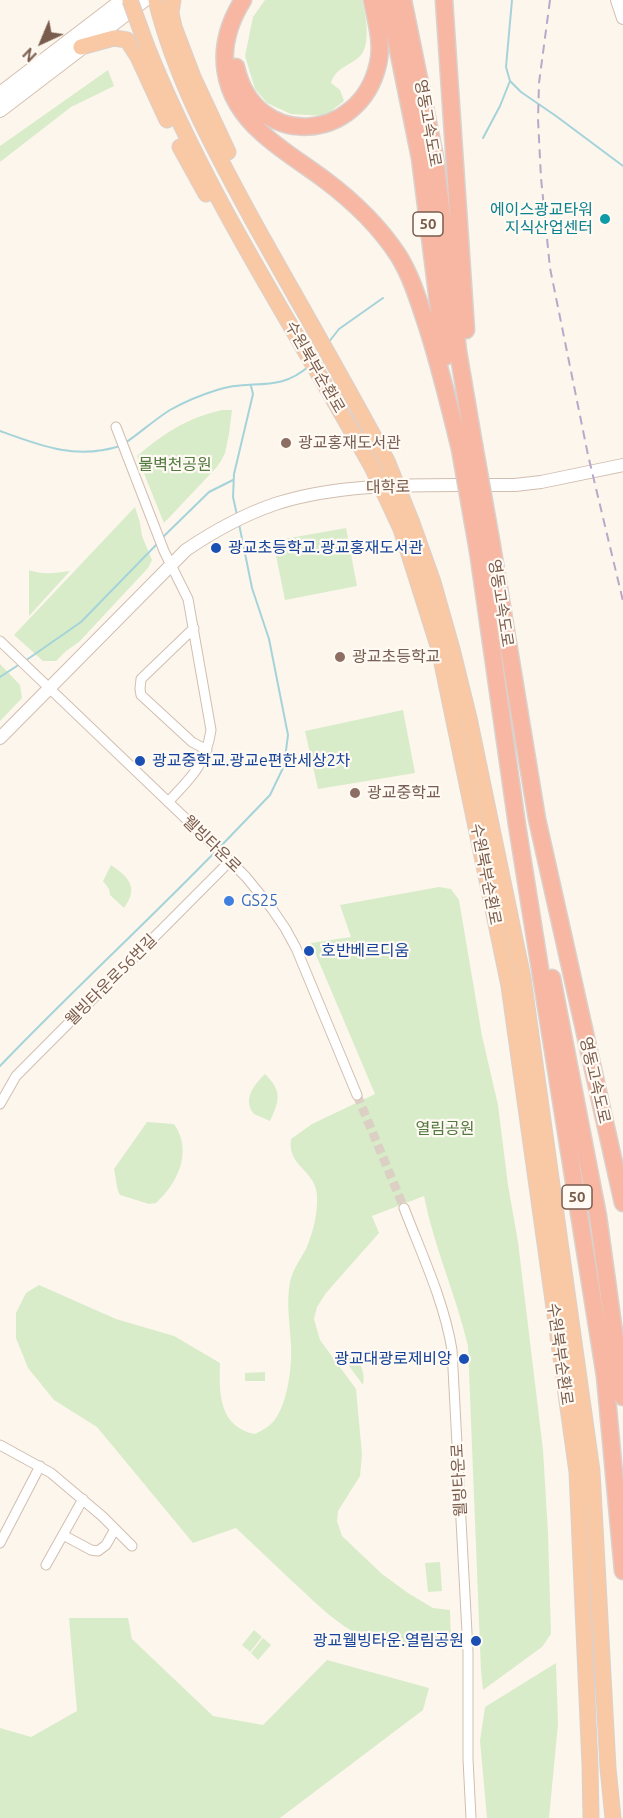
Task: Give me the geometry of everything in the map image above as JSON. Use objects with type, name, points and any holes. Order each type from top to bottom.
[{"type":"highway","name":"수원북부순환로","points":[[130,0],[147,47],[183,129],[220,203],[407,526],[433,582],[466,707],[523,978],[591,1471],[613,1818]]},
{"type":"highway","name":"수원북부순환로","points":[[156,0],[164,32],[198,116],[306,318],[387,461],[407,526],[439,649],[509,986],[577,1472],[591,1818]]},
{"type":"highway","points":[[173,0],[171,13],[174,27],[193,77],[306,318]]},
{"type":"highway","points":[[243,0],[230,26],[224,48],[225,69],[234,97],[261,133],[327,181],[358,207],[385,237],[398,256],[408,275],[426,323],[467,447]]},
{"type":"highway","points":[[254,0],[244,19],[235,46],[235,64],[239,78],[252,102],[268,117],[284,124],[306,127],[325,125],[342,117],[356,105],[373,82],[380,53],[372,0]]},
{"type":"highway","name":"영동고속도로","points":[[388,0],[420,158],[447,369],[467,447],[537,819],[623,1203]]},
{"type":"highway","name":"영동고속도로","points":[[403,0],[435,157],[467,447]]},
{"type":"highway","points":[[444,0],[467,447]]},
{"type":"highway","points":[[81,47],[114,38],[127,40],[138,57],[199,183],[233,243],[295,333]]},
{"type":"highway","name":"영동고속도로","points":[[485,548],[517,825],[605,1376],[623,1571]]},
{"type":"highway","name":"영동고속도로","points":[[517,825],[560,1014],[587,1152],[623,1397]]},
{"type":"main road","points":[[0,94],[123,0]]},
{"type":"main road","points":[[0,110],[144,0]]},
{"type":"street","points":[[617,0],[623,18]]},
{"type":"street","points":[[116,427],[155,530],[188,599],[212,730],[201,764],[168,801]]},
{"type":"street","name":"대학로","points":[[0,738],[170,564],[186,550],[247,515],[285,501],[350,488],[541,483],[623,465]]},
{"type":"street","points":[[194,628],[141,679],[140,689],[141,695],[192,742],[207,750]]},
{"type":"street","name":"웰빙타운로","points":[[2,643],[222,853],[266,901],[296,948],[357,1095]]},
{"type":"street","name":"웰빙타운로56번길","points":[[0,1104],[16,1076],[230,861]]},
{"type":"street","name":"웰빙타운로","points":[[404,1208],[436,1292],[452,1350],[468,1652],[468,1759],[471,1818]]},
{"type":"street","points":[[0,1445],[51,1473],[83,1499],[132,1546]]},
{"type":"street","points":[[0,1543],[40,1466]]},
{"type":"street","points":[[46,1565],[83,1499]]},
{"type":"street","points":[[63,1535],[91,1551],[98,1551],[106,1545],[115,1529]]},
{"type":"green space","points":[[265,0],[362,0],[367,31],[365,47],[358,58],[333,78],[331,83],[340,90],[344,101],[325,116],[291,114],[267,103],[255,89],[245,56],[253,17]]},
{"type":"green space","points":[[108,70],[114,86],[71,107],[0,162],[0,146]]},
{"type":"green space","name":"물벽천공원","points":[[222,410],[232,410],[225,453],[221,461],[164,523],[137,456],[176,427]]},
{"type":"green space","points":[[135,507],[142,536],[152,560],[148,568],[79,642],[56,661],[43,661],[14,635]]},
{"type":"green space","points":[[346,528],[357,586],[285,600],[273,541]]},
{"type":"green space","points":[[29,570],[44,573],[70,571],[29,616]]},
{"type":"green space","points":[[0,664],[20,685],[22,698],[0,721]]},
{"type":"green space","points":[[403,710],[415,773],[318,789],[305,731]]},
{"type":"green space","points":[[111,865],[130,883],[131,895],[124,908],[110,895],[103,881]]},
{"type":"green space","name":"열림공원","points":[[439,887],[451,889],[459,900],[482,1036],[498,1105],[518,1242],[543,1450],[548,1533],[551,1634],[542,1647],[483,1690],[468,1346],[433,1234],[424,1196],[372,1216],[379,1233],[326,1293],[317,1307],[314,1319],[320,1340],[356,1389],[362,1454],[360,1476],[338,1511],[337,1521],[342,1536],[382,1574],[408,1593],[433,1608],[450,1610],[451,1643],[423,1648],[405,1648],[387,1645],[357,1634],[343,1626],[318,1605],[236,1528],[193,1543],[97,1427],[54,1400],[28,1368],[16,1338],[16,1313],[26,1293],[39,1285],[116,1319],[174,1336],[220,1363],[221,1397],[228,1417],[234,1424],[255,1434],[272,1423],[284,1402],[290,1373],[291,1346],[288,1306],[290,1282],[309,1243],[317,1209],[315,1186],[293,1156],[291,1139],[312,1124],[375,1094],[311,943],[351,937],[340,905]]},
{"type":"green space","points":[[265,1074],[271,1080],[278,1096],[270,1121],[254,1114],[249,1103],[251,1092]]},
{"type":"green space","points":[[147,1122],[174,1124],[180,1134],[182,1145],[180,1166],[171,1186],[156,1203],[149,1204],[120,1195],[114,1169]]},
{"type":"green space","points":[[341,1355],[352,1358],[360,1364],[364,1379],[363,1385]]},
{"type":"green space","points":[[265,1372],[265,1381],[245,1381],[245,1373]]},
{"type":"green space","points":[[440,1562],[442,1591],[428,1592],[425,1563]]},
{"type":"green space","points":[[69,1618],[128,1618],[132,1639],[213,1716],[263,1725],[327,1660],[429,1688],[423,1710],[280,1818],[0,1818],[0,1728],[31,1737],[77,1711]]},
{"type":"green space","points":[[254,1630],[262,1637],[250,1652],[242,1645]]},
{"type":"green space","points":[[263,1638],[271,1645],[258,1660],[251,1653]]},
{"type":"green space","points":[[556,1663],[558,1724],[549,1818],[487,1818],[480,1741],[485,1707]]},
{"type":"waterway","points":[[512,0],[506,67],[510,81],[521,92],[623,166]]},
{"type":"waterway","points":[[483,138],[510,81]]},
{"type":"waterway","points":[[328,343],[339,329],[383,298]]},
{"type":"waterway","points":[[125,443],[170,410],[193,399],[229,387],[286,380],[298,375],[309,366]]},
{"type":"waterway","points":[[237,515],[233,497],[234,474],[253,394],[251,386]]},
{"type":"waterway","points":[[0,431],[44,446],[74,451],[88,452],[120,446]]},
{"type":"waterway","points":[[163,537],[209,492],[233,480]]},
{"type":"waterway","points":[[219,848],[270,795],[284,766],[288,735],[269,639],[252,588],[239,524]]},
{"type":"waterway","points":[[25,661],[81,622],[157,544]]},
{"type":"waterway","points":[[0,677],[20,664]]},
{"type":"waterway","points":[[0,1066],[215,852]]},
{"type":"tunnel","points":[[357,1095],[404,1208]]},
{"type":"railway","points":[[550,0],[539,83],[538,119],[550,268],[588,455],[623,601]]},
{"type":"place","name":"에이스광교타워 지식산업센터","points":[[605,219]]},
{"type":"place","name":"광교홍재도서관","points":[[286,443]]},
{"type":"place","name":"광교초등학교.광교홍재도서관","points":[[216,548]]},
{"type":"place","name":"광교초등학교","points":[[340,657]]},
{"type":"place","name":"광교중학교.광교e편한세상2차","points":[[140,761]]},
{"type":"place","name":"광교중학교","points":[[355,793]]},
{"type":"place","name":"GS25","points":[[229,901]]},
{"type":"place","name":"호반베르디움","points":[[309,951]]},
{"type":"place","name":"광교대광로제비앙","points":[[464,1359]]},
{"type":"place","name":"광교웰빙타운.열림공원","points":[[476,1641]]}]
